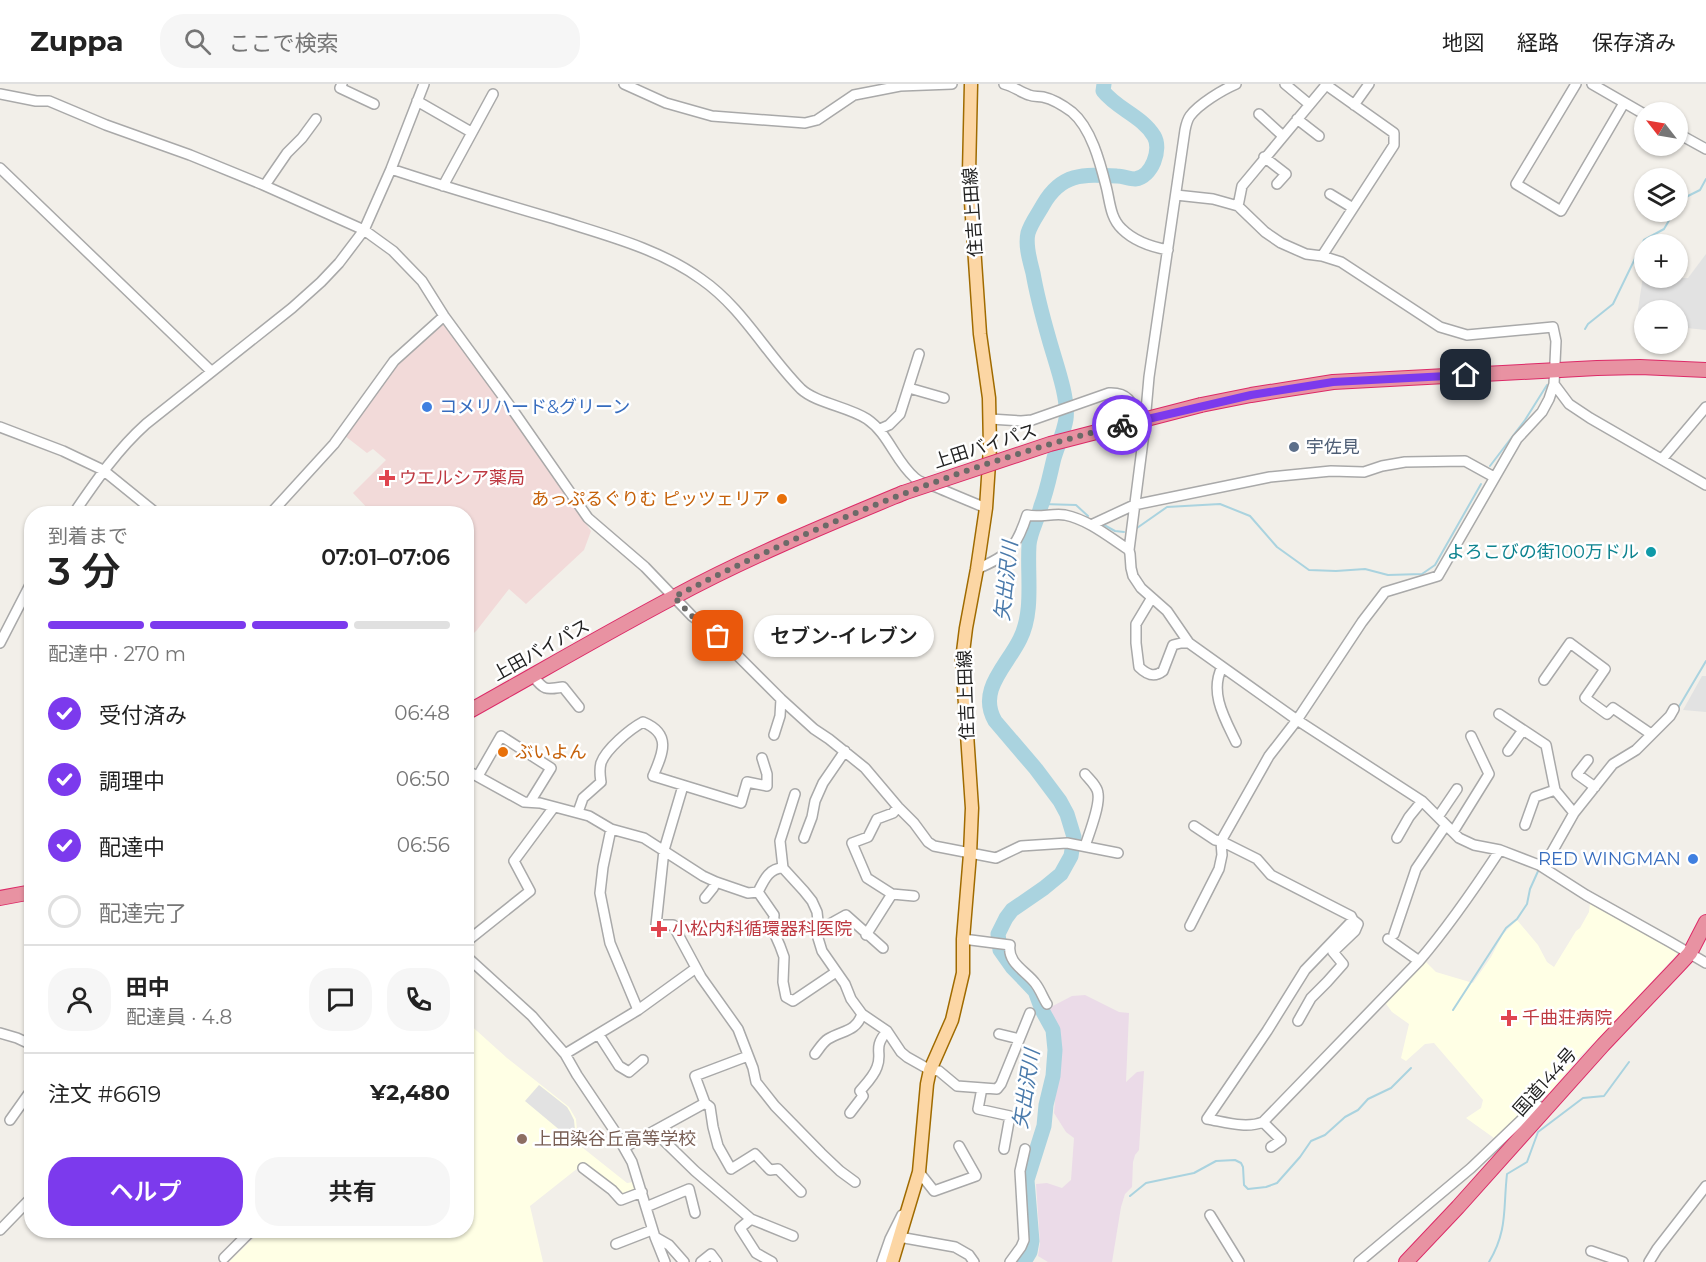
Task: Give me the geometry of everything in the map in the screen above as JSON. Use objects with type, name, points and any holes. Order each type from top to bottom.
[{"type":"highway","name":"上田バイパス","points":[[474,709],[674,597],[799,536],[903,493],[1050,444],[1201,405],[1333,382],[1555,369],[1640,367],[1706,370]]},
{"type":"highway","points":[[0,898],[24,894]]},
{"type":"highway","name":"国道144号","points":[[1406,1262],[1690,953],[1706,922]]},
{"type":"main road","name":"住吉上田線","points":[[885,1261],[898,1241],[919,1172],[930,1070],[947,1035],[963,973],[963,939],[972,808],[962,660],[986,508],[990,448],[990,419],[980,333],[969,172],[971,84]]},
{"type":"street","points":[[342,84],[340,88],[374,104]]},
{"type":"street","points":[[79,506],[103,470],[127,441],[292,308],[339,262],[364,230],[391,168],[423,84]]},
{"type":"street","points":[[624,84],[640,87],[666,103],[712,116],[805,123],[817,120],[854,94],[900,86],[952,84]]},
{"type":"street","points":[[1004,84],[1031,96],[1043,97],[1070,111],[1085,129],[1101,168],[1113,216],[1122,230],[1153,247],[1167,250]]},
{"type":"street","points":[[1236,84],[1196,110],[1188,120],[1185,130],[1149,377],[1134,505],[1129,550],[1133,576],[1141,588],[1167,611],[1189,643],[1297,720],[1422,801],[1467,843],[1500,850],[1539,865],[1586,895],[1706,963]]},
{"type":"street","points":[[1286,84],[1309,104]]},
{"type":"street","points":[[1238,206],[1242,186],[1325,84],[1394,133],[1394,145],[1322,256]]},
{"type":"street","points":[[1354,105],[1369,84]]},
{"type":"street","points":[[1576,84],[1516,184],[1561,211],[1624,103]]},
{"type":"street","points":[[1592,84],[1634,108]]},
{"type":"street","points":[[0,94],[36,101],[49,101],[106,125],[190,155],[265,185],[364,230],[393,251],[422,281],[444,316],[588,518],[645,567],[692,616],[741,657],[781,699],[814,729],[865,768],[928,842],[934,846],[996,858],[1020,846],[1067,843],[1118,853]]},
{"type":"street","points":[[443,186],[493,94]]},
{"type":"street","points":[[417,101],[471,132]]},
{"type":"street","points":[[1259,114],[1283,136]]},
{"type":"street","points":[[265,185],[287,153],[316,119]]},
{"type":"street","points":[[1297,119],[1318,136]]},
{"type":"street","points":[[1688,139],[1706,149]]},
{"type":"street","points":[[1264,157],[1286,174],[1277,184]]},
{"type":"street","points":[[0,168],[211,371]]},
{"type":"street","points":[[391,168],[629,242],[680,266],[701,278],[727,300],[769,350],[775,361],[804,391],[865,418],[880,429],[903,465],[916,479],[986,508]]},
{"type":"street","points":[[1330,194],[1353,208]]},
{"type":"street","points":[[1176,195],[1213,199],[1238,206],[1265,232],[1281,243],[1306,254],[1341,262],[1440,327],[1467,335],[1553,327],[1556,341],[1554,384],[1542,412],[1517,439],[1438,576],[1385,592],[1362,622],[1297,720],[1269,756],[1221,841],[1222,855],[1219,869],[1190,926]]},
{"type":"street","points":[[277,506],[334,444],[394,361],[444,316]]},
{"type":"street","points":[[880,429],[889,425],[900,414],[919,354]]},
{"type":"street","points":[[1554,384],[1569,404],[1582,413],[1706,485]]},
{"type":"street","points":[[909,388],[944,398]]},
{"type":"street","points":[[990,419],[1032,420],[1109,393],[1123,394],[1130,401],[1144,433]]},
{"type":"street","points":[[1662,459],[1706,407]]},
{"type":"street","points":[[0,428],[63,451],[103,470],[147,506]]},
{"type":"street","points":[[1091,525],[1134,505],[1270,477],[1331,471],[1364,472],[1405,462],[1465,461],[1494,477]]},
{"type":"street","points":[[977,570],[1005,556],[1014,547],[1027,515],[1044,517],[1064,515],[1091,525],[1129,550]]},
{"type":"street","points":[[0,643],[24,597]]},
{"type":"street","points":[[1151,598],[1136,624],[1139,667],[1147,674],[1160,674],[1173,645],[1189,643]]},
{"type":"street","points":[[1544,680],[1570,643],[1605,669],[1585,698],[1607,714],[1613,708],[1651,734]]},
{"type":"street","points":[[1222,667],[1217,684],[1217,697],[1222,714],[1236,742]]},
{"type":"street","points":[[534,676],[542,687],[547,689],[563,687],[579,707]]},
{"type":"street","points":[[774,735],[780,716],[781,699]]},
{"type":"street","points":[[1539,865],[1552,852],[1574,813],[1613,764],[1636,750],[1670,716],[1674,709]]},
{"type":"street","points":[[1499,714],[1546,745],[1555,790],[1574,813]]},
{"type":"street","points":[[578,812],[583,798],[601,782],[599,771],[602,760],[631,729],[643,722],[651,726],[662,738],[664,746],[660,761],[652,776],[683,786],[741,803],[747,782],[767,786],[767,774],[762,758]]},
{"type":"street","points":[[1508,751],[1522,730]]},
{"type":"street","points":[[477,776],[501,736],[551,768],[530,802]]},
{"type":"street","points":[[1419,961],[1391,936],[1416,869],[1450,829],[1489,774],[1471,736]]},
{"type":"street","points":[[804,838],[823,783],[845,751]]},
{"type":"street","points":[[1588,760],[1578,774],[1595,787]]},
{"type":"street","points":[[474,774],[524,802],[540,803],[578,812],[611,829],[644,838],[716,882],[748,893],[758,892]]},
{"type":"street","points":[[1084,846],[1098,803],[1096,789],[1085,774]]},
{"type":"street","points":[[683,786],[664,850],[656,925],[674,925],[700,977],[738,1029],[756,1082],[775,1106],[821,1153],[855,1182]]},
{"type":"street","points":[[1438,817],[1456,789]]},
{"type":"street","points":[[1526,825],[1535,796],[1555,790]]},
{"type":"street","points":[[795,794],[780,841],[783,868],[812,901],[817,912],[818,938],[822,951],[846,984],[850,999],[862,1014],[887,1031],[901,1052],[930,1070],[939,1071],[957,1086],[997,1089],[1030,1013]]},
{"type":"street","points":[[1397,838],[1408,817],[1422,801]]},
{"type":"street","points":[[474,936],[530,891],[514,861],[554,807]]},
{"type":"street","points":[[898,807],[893,813],[877,819],[868,837],[852,843],[867,878],[892,894],[914,896]]},
{"type":"street","points":[[1194,826],[1215,840],[1257,859],[1271,875],[1352,916],[1358,924],[1355,931],[1333,952],[1343,964],[1311,998],[1298,1021]]},
{"type":"street","points":[[611,829],[600,893],[610,943],[638,1010]]},
{"type":"street","points":[[1353,920],[1305,970],[1207,1119],[1248,1125],[1263,1122],[1419,961],[1439,937],[1500,850]]},
{"type":"street","points":[[758,892],[768,875],[778,868],[783,868]]},
{"type":"street","points":[[705,898],[716,882]]},
{"type":"street","points":[[758,892],[774,915],[772,930],[784,957],[783,982],[786,997],[793,1001],[836,972]]},
{"type":"street","points":[[866,934],[892,894]]},
{"type":"street","points":[[819,930],[846,915],[883,948]]},
{"type":"street","points":[[963,939],[1010,945],[1009,952],[1016,964],[1036,984],[1047,1004]]},
{"type":"street","points":[[1690,953],[1706,940]]},
{"type":"street","points":[[474,962],[532,1016],[565,1054],[625,1147],[665,1262]]},
{"type":"street","points":[[565,1054],[638,1010],[696,968]]},
{"type":"street","points":[[815,1054],[828,1039],[859,1023],[862,1014]]},
{"type":"street","points":[[850,1113],[863,1096],[860,1091],[878,1065],[879,1041],[887,1031]]},
{"type":"street","points":[[0,1033],[24,1041]]},
{"type":"street","points":[[999,1034],[1019,1039]]},
{"type":"street","points":[[599,1035],[619,1066],[629,1072],[644,1060]]},
{"type":"street","points":[[748,1056],[695,1076],[705,1103],[711,1107],[718,1146],[731,1169],[755,1154],[770,1170],[778,1169],[801,1192]]},
{"type":"street","points":[[982,1088],[978,1109],[1010,1116],[1004,1149]]},
{"type":"street","points":[[10,1120],[24,1100]]},
{"type":"street","points":[[625,1147],[705,1103]]},
{"type":"street","points":[[1359,1262],[1471,1168],[1538,1105],[1544,1110]]},
{"type":"street","points":[[1263,1122],[1281,1140],[1271,1148]]},
{"type":"street","points":[[654,1131],[695,1172],[751,1219],[793,1236]]},
{"type":"street","points":[[919,1172],[934,1191],[976,1176],[959,1146]]},
{"type":"street","points":[[1010,1262],[1024,1240],[1020,1171],[1025,1149]]},
{"type":"street","points":[[583,1168],[612,1190],[621,1200],[642,1192]]},
{"type":"street","points":[[1649,1262],[1706,1186]]},
{"type":"street","points":[[646,1207],[689,1190],[695,1214]]},
{"type":"street","points":[[0,1230],[24,1205]]},
{"type":"street","points":[[885,1261],[900,1218],[904,1213],[906,1214]]},
{"type":"street","points":[[1210,1215],[1239,1262]]},
{"type":"street","points":[[751,1219],[740,1228],[756,1253],[772,1262]]},
{"type":"street","points":[[616,1244],[654,1233]]},
{"type":"street","points":[[654,1233],[684,1262]]},
{"type":"street","points":[[224,1258],[244,1238]]},
{"type":"street","points":[[898,1241],[955,1246],[974,1262]]},
{"type":"street","points":[[1591,1251],[1623,1262]]},
{"type":"street","points":[[701,1262],[711,1254],[717,1262]]},
{"type":"shaded area","points":[[1706,254],[1706,330],[1688,328],[1688,300],[1639,300],[1641,288],[1688,288],[1688,278]]},
{"type":"shaded area","points":[[442,323],[496,393],[591,531],[584,550],[526,604],[509,589],[474,633],[474,506],[365,506],[353,493],[386,460],[373,449],[367,453],[345,436],[394,366]]},
{"type":"shaded area","points":[[1702,676],[1706,676],[1706,712],[1683,710]]},
{"type":"shaded area","name":"千曲荘病院","points":[[1592,902],[1678,950],[1678,953],[1581,1055],[1549,1093],[1539,1097],[1529,1110],[1494,1138],[1466,1118],[1481,1108],[1483,1100],[1434,1043],[1425,1044],[1406,1061],[1401,1058],[1409,1024],[1392,1012],[1384,1001],[1424,960],[1436,972],[1473,983],[1503,934],[1517,920],[1538,945],[1547,962],[1554,967],[1580,928]]},
{"type":"shaded area","points":[[1085,995],[1119,1012],[1129,1013],[1126,1082],[1137,1072],[1144,1071],[1139,1150],[1133,1162],[1132,1187],[1125,1194],[1121,1207],[1112,1262],[1048,1262],[1038,1256],[1040,1243],[1036,1184],[1047,1183],[1062,1188],[1071,1180],[1074,1138],[1066,1132],[1054,1113],[1059,1049],[1057,1029],[1047,1009],[1072,996]]},
{"type":"shaded area","name":"上田染谷丘高等学校","points":[[474,1028],[507,1058],[569,1107],[576,1119],[578,1144],[627,1183],[634,1182],[636,1191],[624,1196],[583,1164],[530,1206],[543,1262],[229,1262],[254,1238],[474,1238]]},
{"type":"shaded area","points":[[539,1085],[567,1107],[574,1120],[574,1142],[525,1101]]},
{"type":"waterway","name":"矢出沢川","points":[[1024,1262],[1030,1252],[1032,1241],[1027,1180],[1044,1126],[1055,1050],[1053,1030],[1035,991],[1012,967],[1000,950],[998,934],[1012,910],[1061,874],[1071,856],[1074,837],[1067,814],[1060,801],[995,721],[990,710],[989,699],[996,678],[1020,639],[1024,628],[1029,593],[1032,530],[1045,494],[1066,419],[1064,390],[1042,315],[1028,253],[1028,233],[1050,194],[1065,181],[1094,175],[1135,179],[1151,168],[1156,155],[1156,141],[1149,129],[1115,103],[1103,91],[1104,84]]},
{"type":"waterway","points":[[1688,196],[1700,190],[1706,179]]},
{"type":"waterway","points":[[1585,329],[1613,304],[1644,240],[1664,229],[1668,222]]},
{"type":"waterway","points":[[1490,466],[1525,420],[1547,385]]},
{"type":"waterway","points":[[1137,528],[1167,507],[1220,504],[1250,516],[1277,547],[1309,570],[1365,569],[1388,575],[1422,574],[1435,565],[1481,484]]},
{"type":"waterway","points":[[1042,504],[1076,505],[1088,516]]},
{"type":"waterway","points":[[1104,525],[1115,531],[1124,532]]},
{"type":"waterway","points":[[1677,710],[1706,661]]},
{"type":"waterway","points":[[1453,1010],[1506,928],[1517,919],[1527,904],[1530,889],[1539,869]]},
{"type":"waterway","points":[[1489,1262],[1502,1229],[1507,1174],[1527,1162],[1538,1132],[1583,1098],[1604,1096],[1629,1062]]},
{"type":"waterway","points":[[1130,1196],[1146,1183],[1194,1173],[1216,1161],[1235,1160],[1241,1163],[1244,1185],[1248,1189],[1277,1183],[1311,1141],[1325,1135],[1345,1117],[1358,1110],[1368,1099],[1391,1088],[1411,1068]]},
{"type":"way so far","points":[[718,636],[692,616],[674,597],[799,536],[903,493],[1013,455],[1122,425]]},
{"type":"place","name":"コメリハード&グリーン","points":[[427,407]]},
{"type":"place","name":"宇佐見","points":[[1294,447]]},
{"type":"place","name":"ウエルシア薬局","points":[[387,478]]},
{"type":"place","name":"あっぷるぐりむ ピッツェリア","points":[[782,499]]},
{"type":"place","name":"よろこびの街100万ドル","points":[[1651,552]]},
{"type":"place","name":"セブン-イレブン","points":[[718,636]]},
{"type":"place","name":"ぶいよん","points":[[503,752]]},
{"type":"place","name":"RED WINGMAN","points":[[1693,859]]},
{"type":"place","name":"小松内科循環器科医院","points":[[659,929]]},
{"type":"place","name":"千曲荘病院","points":[[1509,1018]]},
{"type":"place","name":"上田染谷丘高等学校","points":[[522,1139]]},
{"type":"route","points":[[1122,425],[1201,405],[1333,382],[1466,375]]}]
